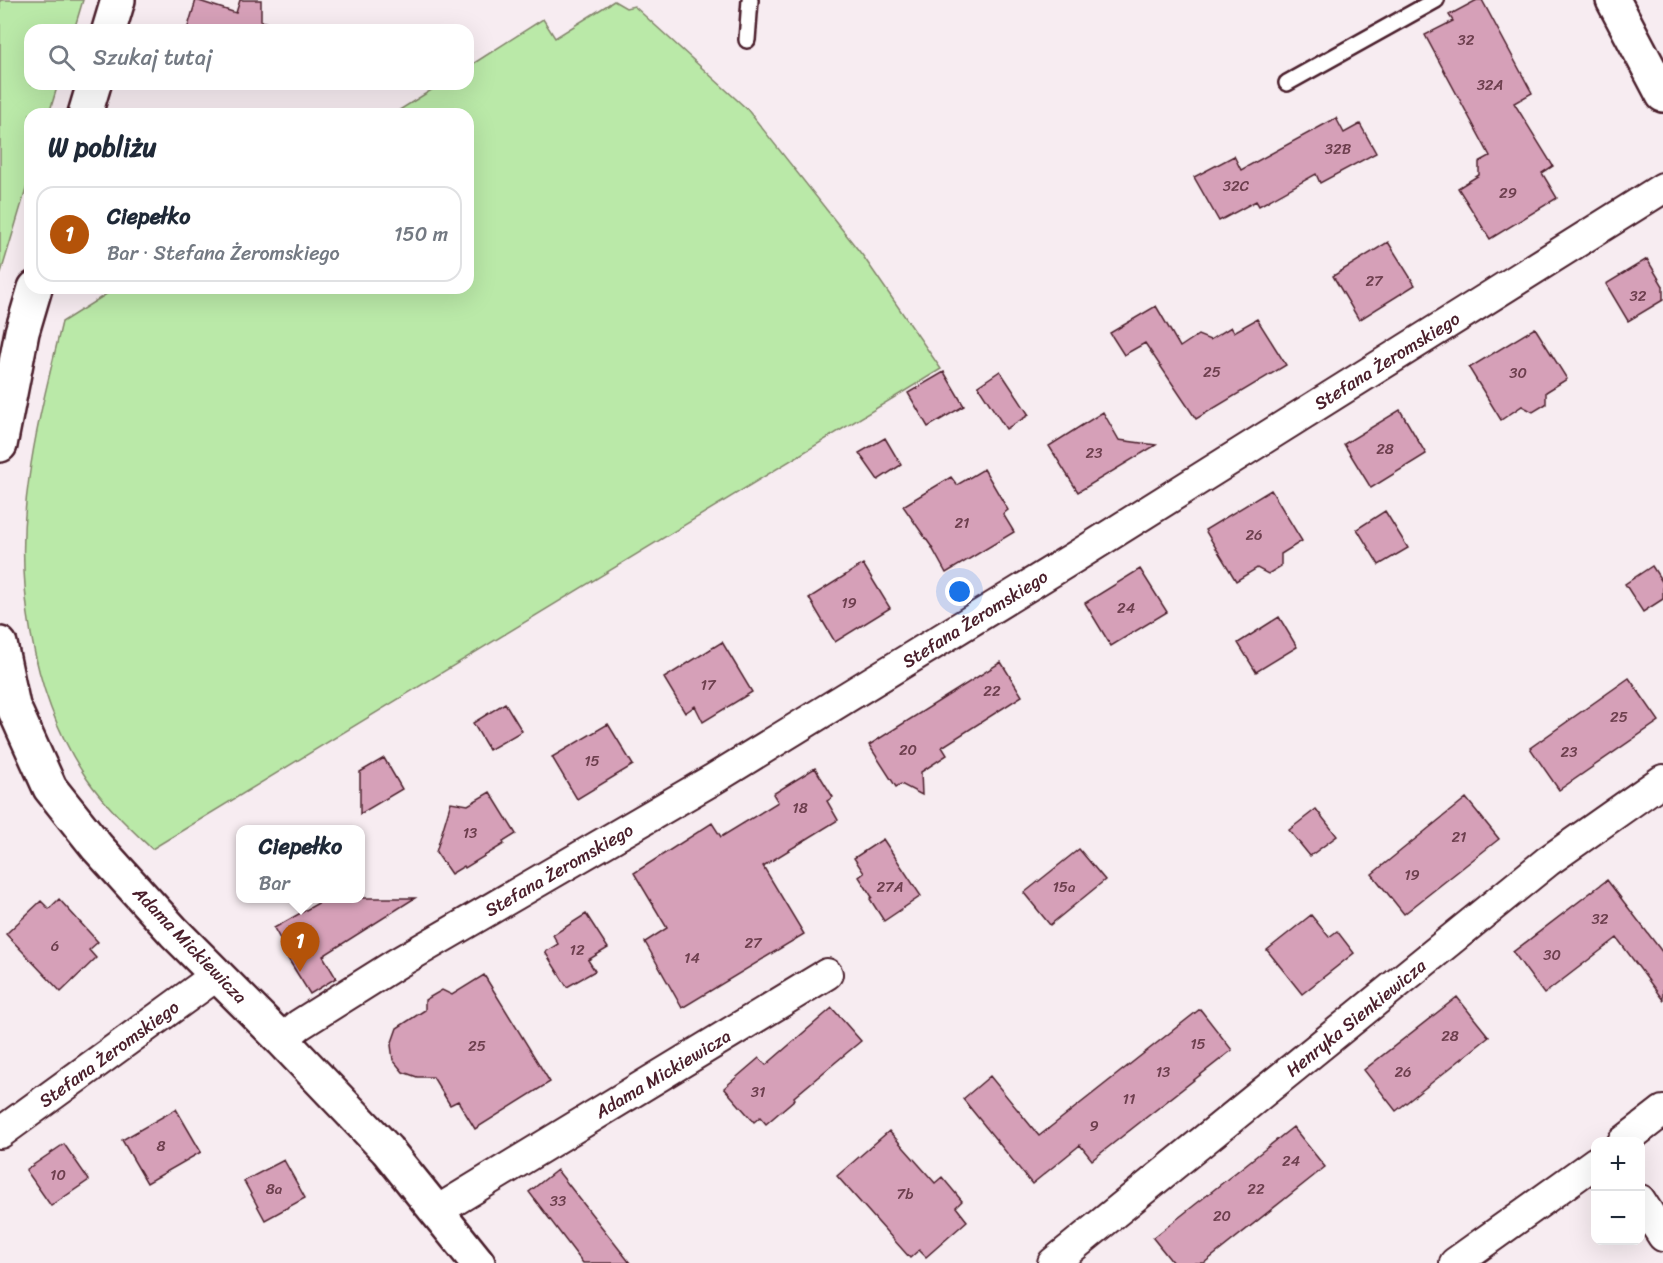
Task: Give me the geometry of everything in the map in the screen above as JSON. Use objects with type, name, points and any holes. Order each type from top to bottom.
[{"type":"street","points":[[112,24],[118,0]]},
{"type":"street","points":[[1613,0],[1663,95]]},
{"type":"street","points":[[87,108],[92,90]]},
{"type":"street","name":"Stefana Żeromskiego","points":[[282,1040],[299,1024],[396,964],[712,780],[1066,563],[1663,188]]},
{"type":"street","points":[[0,445],[22,332],[32,294]]},
{"type":"street","name":"Adama Mickiewicza","points":[[0,644],[7,708],[50,788],[97,847],[174,932],[387,1150],[478,1263]]},
{"type":"street","name":"Henryka Sienkiewicza","points":[[1053,1263],[1548,861],[1663,780]]},
{"type":"street","name":"Stefana Żeromskiego","points":[[0,1133],[217,975]]},
{"type":"street","name":"Adama Mickiewicza","points":[[437,1211],[828,975]]},
{"type":"street","points":[[1629,1137],[1663,1111]]},
{"type":"street","points":[[1455,1263],[1591,1167]]},
{"type":"street","points":[[1645,1207],[1663,1236]]},
{"type":"lane","points":[[747,40],[750,0]]},
{"type":"lane","points":[[1287,83],[1436,0]]},
{"type":"green space","points":[[0,0],[83,0],[76,24],[24,24],[24,90],[56,90],[51,108],[24,108],[24,196],[0,276]]},
{"type":"green space","points":[[614,1],[626,8],[634,6],[747,109],[863,256],[941,369],[152,849],[102,798],[87,779],[68,746],[52,710],[31,634],[26,595],[25,516],[35,439],[62,322],[106,294],[474,294],[474,108],[403,108],[431,90],[474,90],[474,63],[543,19],[555,38]]},
{"type":"building","points":[[196,0],[236,13],[240,0],[261,0],[261,21],[271,24],[189,24]]},
{"type":"building","points":[[1477,0],[1482,0],[1532,93],[1514,103],[1553,166],[1542,173],[1557,198],[1490,239],[1458,188],[1479,175],[1479,162],[1490,156],[1425,35],[1453,21],[1449,15]]},
{"type":"building","points":[[1336,118],[1344,133],[1360,124],[1376,153],[1320,183],[1316,174],[1259,206],[1256,201],[1219,221],[1194,177],[1234,156],[1241,170]]},
{"type":"building","points":[[1388,242],[1415,285],[1359,320],[1333,276]]},
{"type":"building","points":[[1647,259],[1663,286],[1663,300],[1628,321],[1606,284]]},
{"type":"building","points":[[1156,306],[1180,347],[1198,335],[1210,340],[1231,327],[1234,332],[1257,319],[1286,365],[1196,419],[1145,343],[1124,355],[1110,333]]},
{"type":"building","points":[[1535,328],[1567,379],[1546,392],[1546,404],[1533,412],[1522,406],[1501,420],[1469,368]]},
{"type":"building","points":[[1000,371],[1029,415],[1006,429],[978,386]]},
{"type":"building","points":[[944,372],[964,406],[928,427],[908,393]]},
{"type":"building","points":[[1400,410],[1426,454],[1371,488],[1344,444]]},
{"type":"building","points":[[1103,412],[1119,440],[1156,445],[1078,492],[1049,446]]},
{"type":"building","points":[[885,438],[901,465],[878,480],[859,453]]},
{"type":"building","points":[[984,469],[1008,510],[1003,514],[1014,532],[946,573],[931,546],[903,506],[951,477],[957,485]]},
{"type":"building","points":[[1271,490],[1302,541],[1281,554],[1281,566],[1268,574],[1257,568],[1236,581],[1205,530]]},
{"type":"building","points":[[1385,511],[1408,548],[1379,565],[1357,529]]},
{"type":"building","points":[[863,564],[890,608],[835,642],[809,598]]},
{"type":"building","points":[[1652,566],[1663,583],[1663,599],[1643,612],[1625,584]]},
{"type":"building","points":[[1140,569],[1167,612],[1111,646],[1085,603]]},
{"type":"building","points":[[1279,617],[1297,647],[1256,672],[1238,643]]},
{"type":"building","points":[[722,642],[752,692],[703,722],[695,706],[685,713],[664,678]]},
{"type":"building","points":[[1001,662],[1022,696],[942,747],[947,755],[921,772],[922,795],[901,784],[896,787],[869,745]]},
{"type":"building","points":[[1629,678],[1659,721],[1559,790],[1530,748]]},
{"type":"building","points":[[505,703],[522,731],[489,750],[473,723]]},
{"type":"building","points":[[608,724],[633,765],[577,799],[552,757]]},
{"type":"building","points":[[384,758],[402,789],[360,814],[360,772]]},
{"type":"building","points":[[815,768],[833,797],[827,801],[838,820],[763,866],[804,934],[682,1008],[645,942],[667,928],[634,873],[712,823],[721,837],[778,802],[773,794]]},
{"type":"building","points":[[490,792],[516,834],[465,868],[464,866],[451,874],[436,852],[451,802],[468,805]]},
{"type":"building","points":[[1466,798],[1499,839],[1404,914],[1372,874]]},
{"type":"building","points":[[1316,809],[1337,836],[1310,856],[1289,830]]},
{"type":"building","points":[[883,839],[921,896],[884,921],[859,877],[864,873],[854,858]]},
{"type":"building","points":[[1079,849],[1105,880],[1050,925],[1024,893]]},
{"type":"building","points":[[1607,880],[1663,953],[1663,1000],[1617,938],[1544,994],[1513,952]]},
{"type":"building","points":[[365,898],[415,898],[323,956],[336,978],[310,994],[287,957],[289,955],[274,928],[318,903],[365,903]]},
{"type":"building","points":[[59,899],[98,942],[89,950],[96,958],[61,992],[6,934],[41,901],[49,909]]},
{"type":"building","points":[[586,914],[608,948],[588,960],[595,971],[567,987],[545,952],[558,944],[553,935]]},
{"type":"building","points":[[1311,915],[1329,937],[1337,931],[1354,953],[1302,994],[1267,950]]},
{"type":"building","points":[[484,975],[550,1082],[475,1129],[458,1101],[450,1105],[433,1077],[417,1077],[403,1072],[393,1060],[391,1045],[397,1028],[425,1010],[425,1000],[442,990],[452,995]]},
{"type":"building","points":[[1457,997],[1489,1037],[1396,1111],[1364,1070]]},
{"type":"building","points":[[832,1008],[861,1041],[794,1097],[795,1099],[766,1124],[760,1117],[754,1122],[724,1088],[759,1058],[766,1065]]},
{"type":"building","points":[[1200,1009],[1232,1050],[1092,1160],[1080,1145],[1032,1184],[963,1099],[990,1076],[1039,1136]]},
{"type":"building","points":[[176,1109],[201,1152],[147,1183],[122,1140]]},
{"type":"building","points":[[1293,1127],[1325,1167],[1204,1263],[1173,1263],[1153,1238]]},
{"type":"building","points":[[889,1131],[935,1183],[942,1177],[962,1201],[956,1207],[967,1221],[926,1257],[919,1250],[910,1258],[837,1176]]},
{"type":"building","points":[[64,1144],[89,1180],[51,1206],[26,1170]]},
{"type":"building","points":[[284,1160],[305,1198],[265,1220],[244,1181]]},
{"type":"building","points":[[557,1170],[630,1263],[583,1263],[529,1192]]},
{"type":"place","name":"Ciepełko","points":[[300,972]]}]
